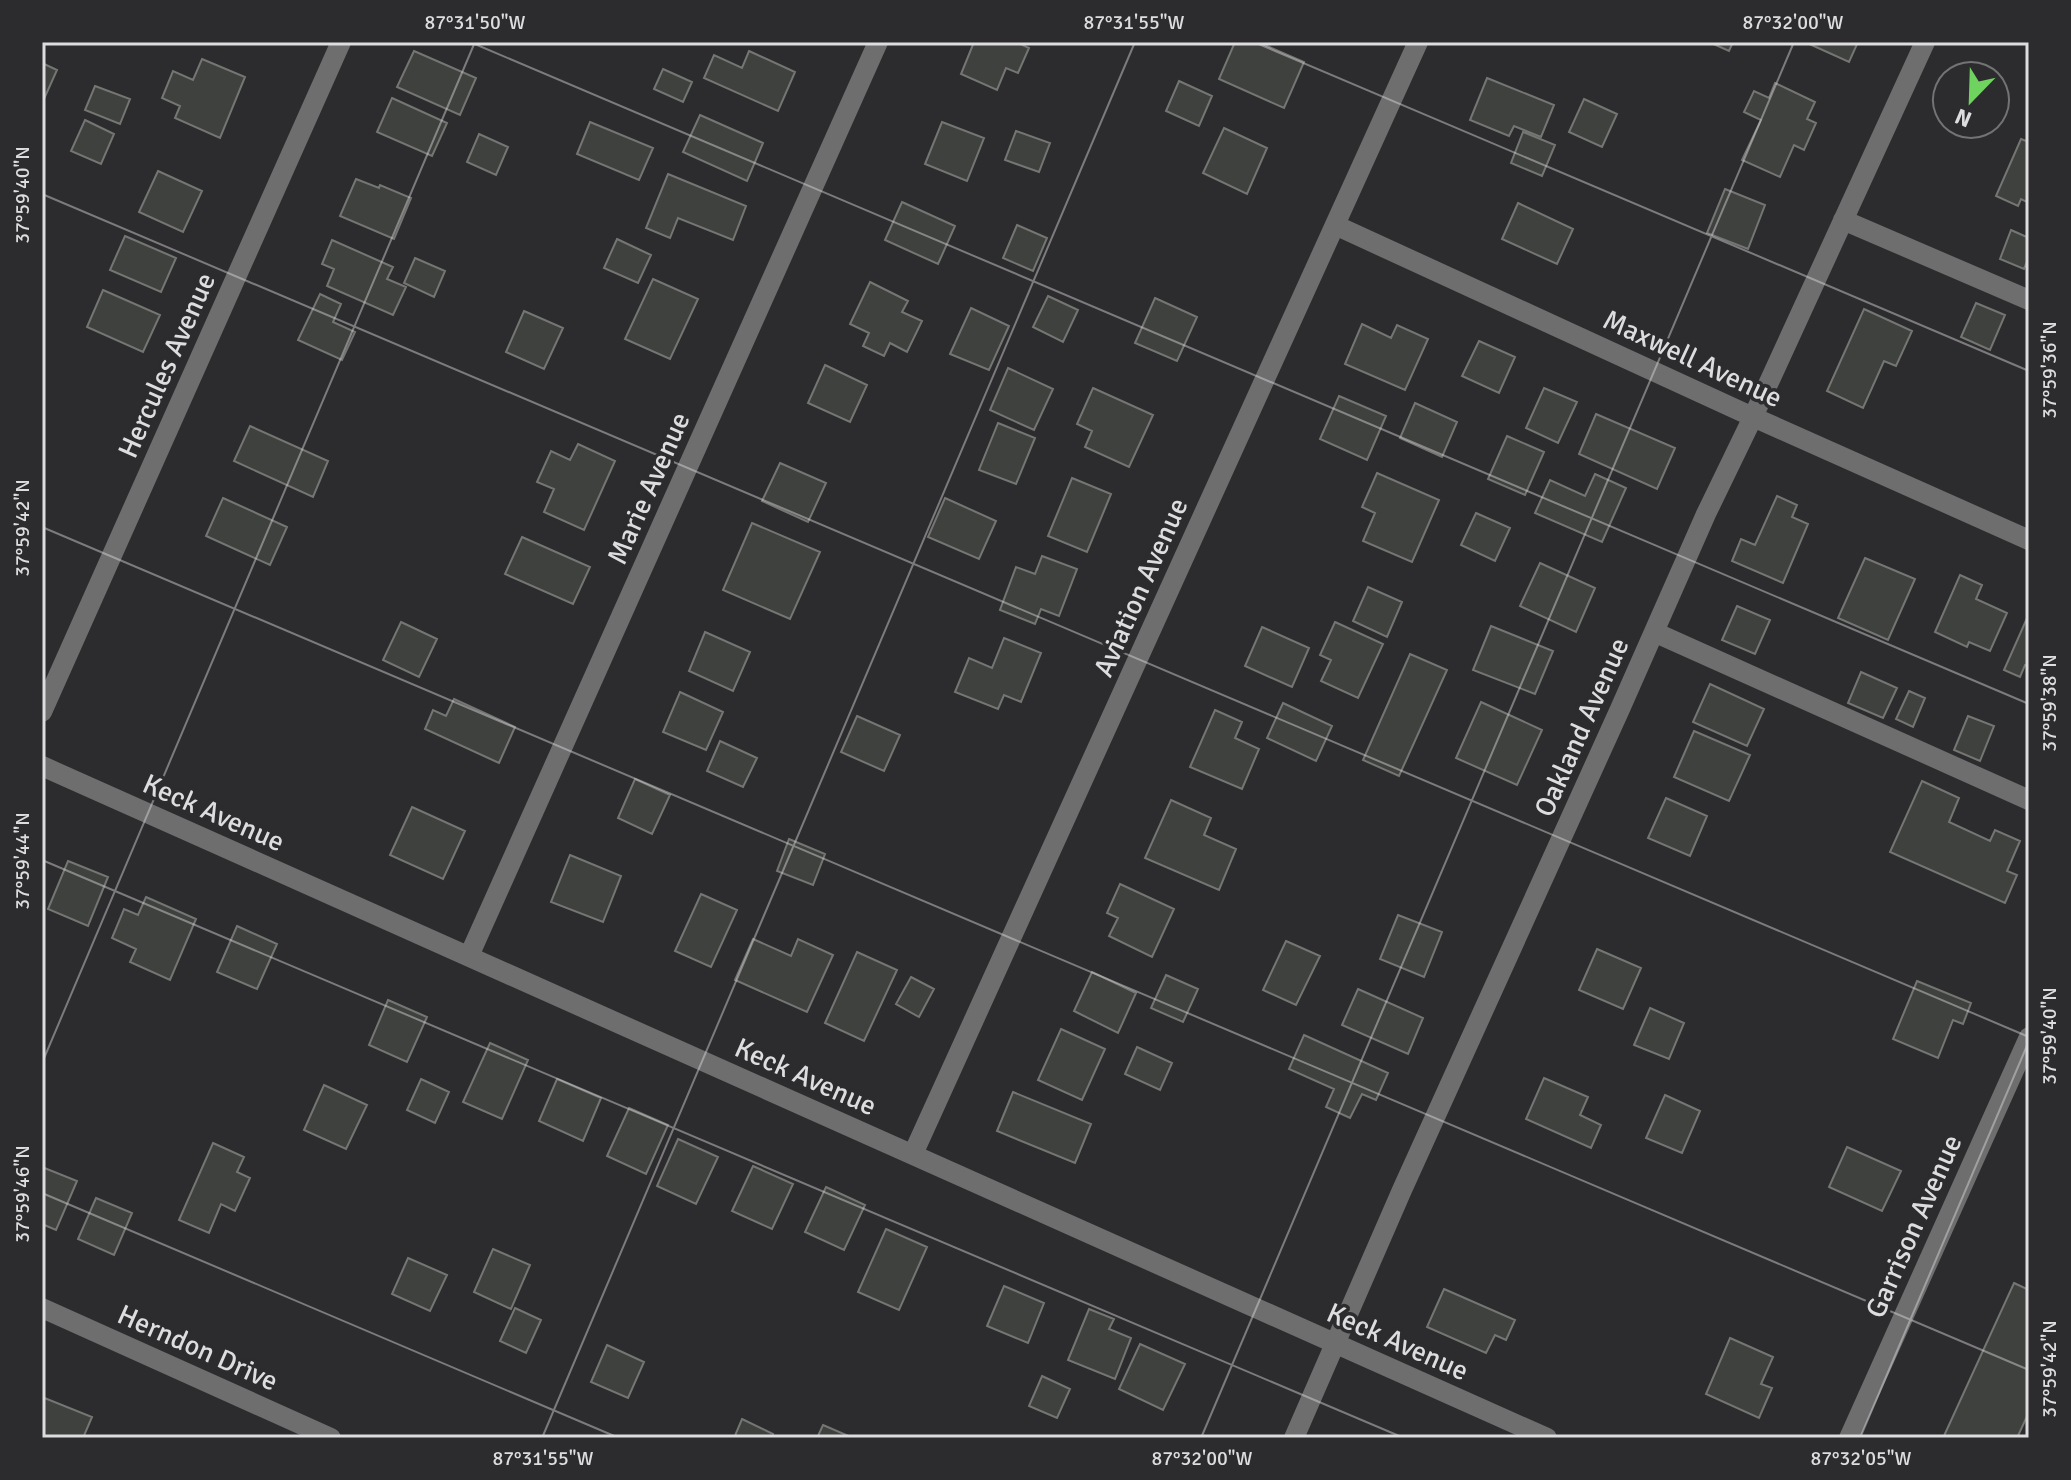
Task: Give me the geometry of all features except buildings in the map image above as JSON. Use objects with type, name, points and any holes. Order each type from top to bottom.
[{"type":"street","name":"Hercules Avenue","points":[[42,712],[341,42]]},
{"type":"street","name":"Marie Avenue","points":[[469,956],[878,42]]},
{"type":"street","name":"Aviation Avenue","points":[[913,1154],[1418,42]]},
{"type":"street","name":"Oakland Avenue","points":[[1294,1438],[1706,514],[1925,42]]},
{"type":"street","points":[[1843,220],[2029,300]]},
{"type":"street","name":"Maxwell Avenue","points":[[1335,225],[2029,540]]},
{"type":"street","points":[[1654,632],[2029,800]]},
{"type":"street","name":"Keck Avenue","points":[[42,766],[1547,1438]]},
{"type":"street","name":"Garrison Avenue","points":[[1849,1438],[2029,1037]]},
{"type":"street","name":"Herndon Drive","points":[[42,1308],[331,1438]]}]
